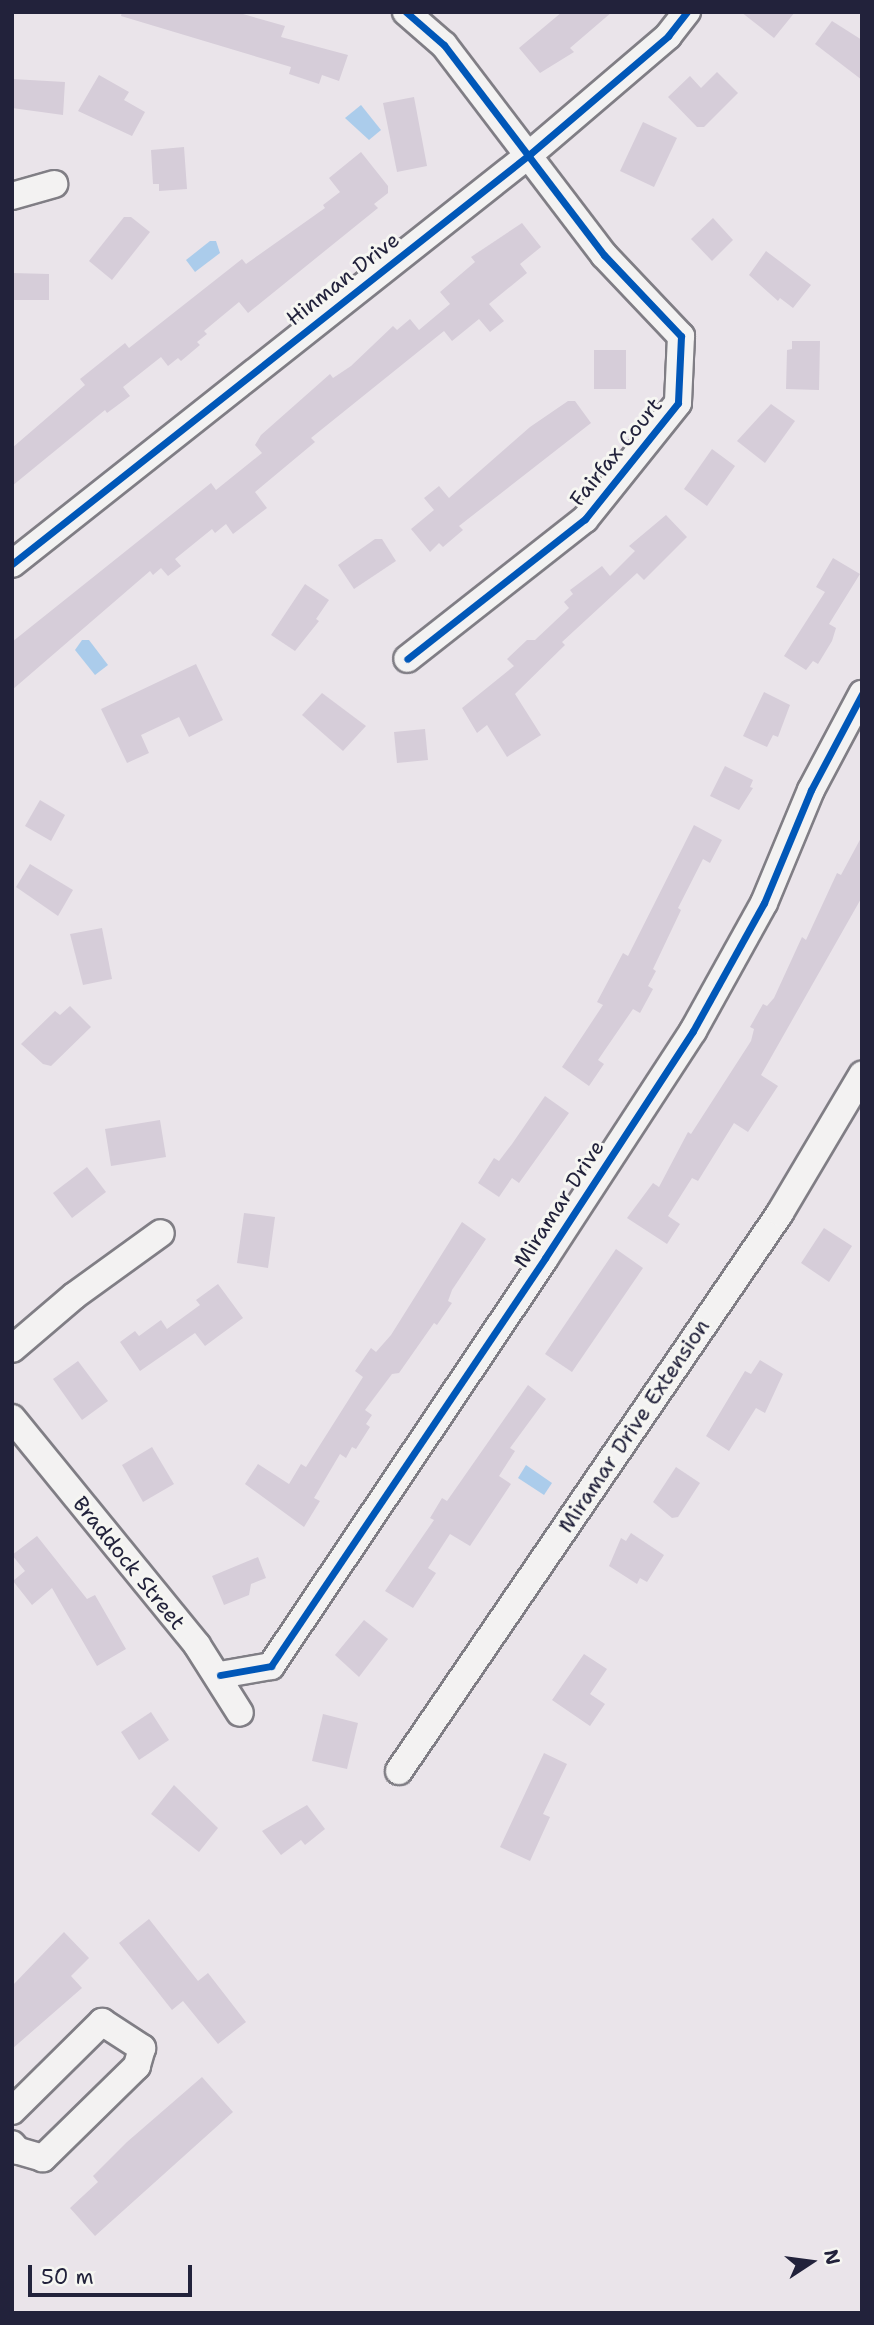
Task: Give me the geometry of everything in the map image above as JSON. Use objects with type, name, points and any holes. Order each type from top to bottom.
[{"type":"street","name":"Fairfax Court","points":[[406,12],[444,45],[530,154],[604,255],[681,336],[678,403],[585,519],[407,659]]},
{"type":"street","name":"Hinman Drive","points":[[12,564],[530,154],[668,36],[687,12]]},
{"type":"street","points":[[12,196],[54,184]]},
{"type":"street","name":"Miramar Drive","points":[[220,1675],[271,1666],[545,1258],[706,1008],[764,903],[811,790],[862,694]]},
{"type":"street","name":"Miramar Drive Extension","points":[[399,1771],[780,1213],[862,1076]]},
{"type":"street","points":[[12,1349],[74,1296],[160,1233]]},
{"type":"street","name":"Braddock Street","points":[[12,1418],[220,1675],[240,1713]]},
{"type":"street","points":[[12,2112],[102,2022],[142,2048],[137,2066],[43,2158],[18,2151],[12,2144]]},
{"type":"water","points":[[361,105],[381,130],[369,140],[345,118]]},
{"type":"water","points":[[210,241],[216,241],[220,253],[195,272],[186,260]]},
{"type":"water","points":[[82,640],[89,640],[108,665],[95,675],[75,650]]},
{"type":"water","points":[[526,1465],[552,1483],[544,1495],[518,1478]]},
{"type":"building","points":[[122,12],[236,12],[285,26],[281,37],[348,55],[339,81],[322,75],[319,84],[289,74],[291,67],[121,16]]},
{"type":"building","points":[[562,12],[612,12],[570,48],[574,52],[540,73],[519,48]]},
{"type":"building","points":[[741,12],[795,12],[774,38]]},
{"type":"building","points":[[832,21],[862,40],[862,80],[815,44]]},
{"type":"building","points":[[717,72],[738,93],[704,127],[697,127],[668,97],[690,76],[701,88]]},
{"type":"building","points":[[99,75],[129,92],[124,100],[145,112],[132,136],[78,111]]},
{"type":"building","points":[[12,79],[65,82],[63,115],[12,108]]},
{"type":"building","points":[[414,97],[427,166],[397,172],[383,103]]},
{"type":"building","points":[[643,122],[677,138],[654,187],[620,171]]},
{"type":"building","points":[[184,147],[187,189],[159,191],[159,184],[153,184],[151,150]]},
{"type":"building","points":[[361,152],[388,186],[388,193],[374,204],[378,208],[248,313],[239,302],[204,331],[207,334],[197,342],[200,345],[181,361],[178,358],[168,366],[161,357],[123,387],[130,396],[107,413],[105,410],[12,486],[12,448],[85,385],[80,379],[125,343],[129,348],[242,259],[246,264],[325,208],[323,205],[340,192],[329,178]]},
{"type":"building","points":[[124,217],[131,217],[150,232],[112,280],[89,261]]},
{"type":"building","points":[[713,218],[733,240],[712,261],[691,239]]},
{"type":"building","points":[[522,223],[541,247],[520,264],[527,273],[489,304],[504,321],[490,332],[479,319],[452,341],[444,331],[311,438],[315,442],[255,492],[267,508],[233,534],[226,524],[215,533],[212,529],[175,559],[181,566],[168,576],[161,568],[153,575],[150,571],[12,690],[12,642],[211,483],[216,490],[262,453],[255,445],[261,435],[330,374],[333,378],[351,366],[393,326],[397,330],[410,319],[419,330],[450,304],[440,292],[475,262],[471,257]]},
{"type":"building","points":[[766,251],[811,285],[793,308],[780,298],[778,301],[749,275]]},
{"type":"building","points":[[12,273],[49,274],[49,300],[12,300]]},
{"type":"building","points":[[792,341],[820,341],[819,390],[786,389],[787,350],[792,349]]},
{"type":"building","points":[[594,350],[626,350],[626,389],[594,389]]},
{"type":"building","points":[[568,401],[575,401],[591,423],[459,526],[463,530],[443,547],[439,543],[430,552],[411,529],[434,510],[424,498],[439,486],[449,498],[530,427]]},
{"type":"building","points":[[771,404],[795,421],[765,463],[737,441]]},
{"type":"building","points":[[712,449],[735,466],[707,506],[684,489]]},
{"type":"building","points":[[666,515],[687,537],[644,580],[637,573],[562,642],[565,645],[515,694],[541,735],[507,757],[487,725],[477,733],[462,708],[514,666],[507,659],[527,640],[535,640],[569,608],[564,602],[573,594],[570,590],[602,566],[610,576],[635,551],[629,546]]},
{"type":"building","points":[[375,539],[382,539],[396,561],[354,589],[338,565]]},
{"type":"building","points":[[833,558],[860,574],[829,624],[836,628],[832,641],[818,664],[813,661],[806,670],[784,656],[825,592],[816,587]]},
{"type":"building","points":[[305,584],[329,600],[316,619],[319,621],[295,651],[271,635]]},
{"type":"building","points":[[196,664],[223,720],[189,737],[179,717],[141,735],[149,753],[127,763],[101,709]]},
{"type":"building","points":[[764,692],[790,705],[778,737],[773,735],[767,747],[743,736]]},
{"type":"building","points":[[322,693],[366,726],[343,751],[302,715]]},
{"type":"building","points":[[425,729],[428,760],[397,763],[394,732]]},
{"type":"building","points":[[725,766],[753,780],[750,787],[753,788],[739,810],[710,796]]},
{"type":"building","points":[[40,800],[65,815],[51,841],[25,826]]},
{"type":"building","points":[[694,825],[722,840],[710,863],[703,859],[678,908],[681,910],[653,969],[656,971],[648,986],[653,989],[640,1013],[633,1009],[598,1060],[604,1064],[589,1086],[562,1067],[603,1005],[597,1002],[623,953],[628,956]]},
{"type":"building","points":[[862,836],[862,897],[761,1075],[778,1086],[748,1132],[734,1123],[698,1181],[692,1178],[668,1216],[680,1224],[667,1244],[627,1218],[653,1183],[659,1187],[688,1132],[691,1134],[751,1041],[754,1029],[750,1027],[763,1004],[767,1006],[774,998],[802,937],[806,940],[837,873],[841,875]]},
{"type":"building","points":[[30,864],[73,890],[58,916],[16,887]]},
{"type":"building","points":[[102,928],[112,979],[83,985],[70,934]]},
{"type":"building","points":[[70,1006],[91,1027],[51,1066],[43,1064],[21,1044],[55,1011],[60,1015]]},
{"type":"building","points":[[545,1096],[569,1113],[519,1183],[512,1178],[499,1197],[478,1183],[494,1158],[499,1161]]},
{"type":"building","points":[[160,1120],[166,1157],[111,1166],[105,1129]]},
{"type":"building","points":[[87,1167],[106,1192],[72,1218],[53,1193]]},
{"type":"building","points":[[244,1213],[275,1217],[268,1268],[237,1263]]},
{"type":"building","points":[[462,1222],[486,1239],[452,1290],[448,1301],[452,1303],[437,1325],[434,1323],[399,1373],[392,1374],[365,1410],[372,1415],[366,1424],[370,1427],[356,1449],[352,1447],[346,1458],[340,1454],[314,1498],[320,1501],[304,1527],[245,1484],[258,1464],[289,1484],[301,1464],[306,1467],[363,1377],[355,1371],[371,1348],[376,1352],[391,1335]]},
{"type":"building","points":[[824,1228],[852,1246],[829,1282],[801,1263]]},
{"type":"building","points":[[616,1249],[643,1268],[572,1372],[545,1354]]},
{"type":"building","points":[[218,1284],[243,1318],[205,1346],[195,1333],[140,1371],[120,1342],[135,1331],[139,1336],[161,1320],[167,1329],[200,1305],[196,1300]]},
{"type":"building","points":[[760,1360],[783,1374],[765,1413],[756,1408],[729,1451],[706,1436],[745,1371],[751,1374]]},
{"type":"building","points":[[78,1361],[108,1401],[82,1420],[53,1379]]},
{"type":"building","points":[[528,1385],[546,1399],[510,1448],[515,1451],[499,1476],[511,1484],[470,1546],[450,1534],[428,1568],[436,1573],[413,1608],[385,1591],[434,1520],[430,1518],[442,1498],[447,1501]]},
{"type":"building","points":[[152,1447],[174,1484],[143,1502],[122,1465]]},
{"type":"building","points":[[676,1467],[700,1483],[678,1517],[672,1518],[653,1502]]},
{"type":"building","points":[[631,1533],[664,1555],[647,1582],[640,1578],[637,1584],[609,1566],[621,1538],[626,1541]]},
{"type":"building","points":[[37,1536],[87,1599],[95,1595],[126,1649],[97,1666],[52,1588],[32,1605],[13,1581],[25,1571],[12,1555]]},
{"type":"building","points":[[258,1557],[266,1578],[251,1584],[249,1595],[224,1605],[212,1576]]},
{"type":"building","points":[[364,1620],[388,1639],[359,1677],[335,1655]]},
{"type":"building","points":[[584,1654],[607,1669],[590,1694],[605,1704],[590,1726],[552,1700]]},
{"type":"building","points":[[151,1712],[169,1740],[139,1760],[121,1732]]},
{"type":"building","points":[[323,1714],[358,1723],[347,1769],[312,1761]]},
{"type":"building","points":[[544,1753],[567,1764],[543,1814],[550,1817],[530,1861],[500,1847]]},
{"type":"building","points":[[174,1785],[218,1828],[199,1852],[151,1814]]},
{"type":"building","points":[[307,1805],[325,1829],[305,1845],[301,1840],[281,1855],[262,1831]]},
{"type":"building","points":[[149,1919],[198,1981],[208,1973],[246,2022],[218,2044],[183,2001],[172,2010],[119,1943]]},
{"type":"building","points":[[64,1932],[89,1958],[71,1976],[82,1988],[12,2049],[12,1986]]},
{"type":"building","points":[[202,2077],[233,2112],[95,2236],[70,2208],[98,2182],[93,2176],[127,2142]]},
{"type":"cycle path","points":[[406,12],[444,45],[604,255],[681,336],[678,403],[585,519],[407,659]]},
{"type":"cycle path","points":[[12,564],[530,154],[668,36],[687,12]]},
{"type":"cycle path","points":[[220,1675],[271,1666],[545,1258],[693,1031],[764,903],[811,790],[862,694]]}]
